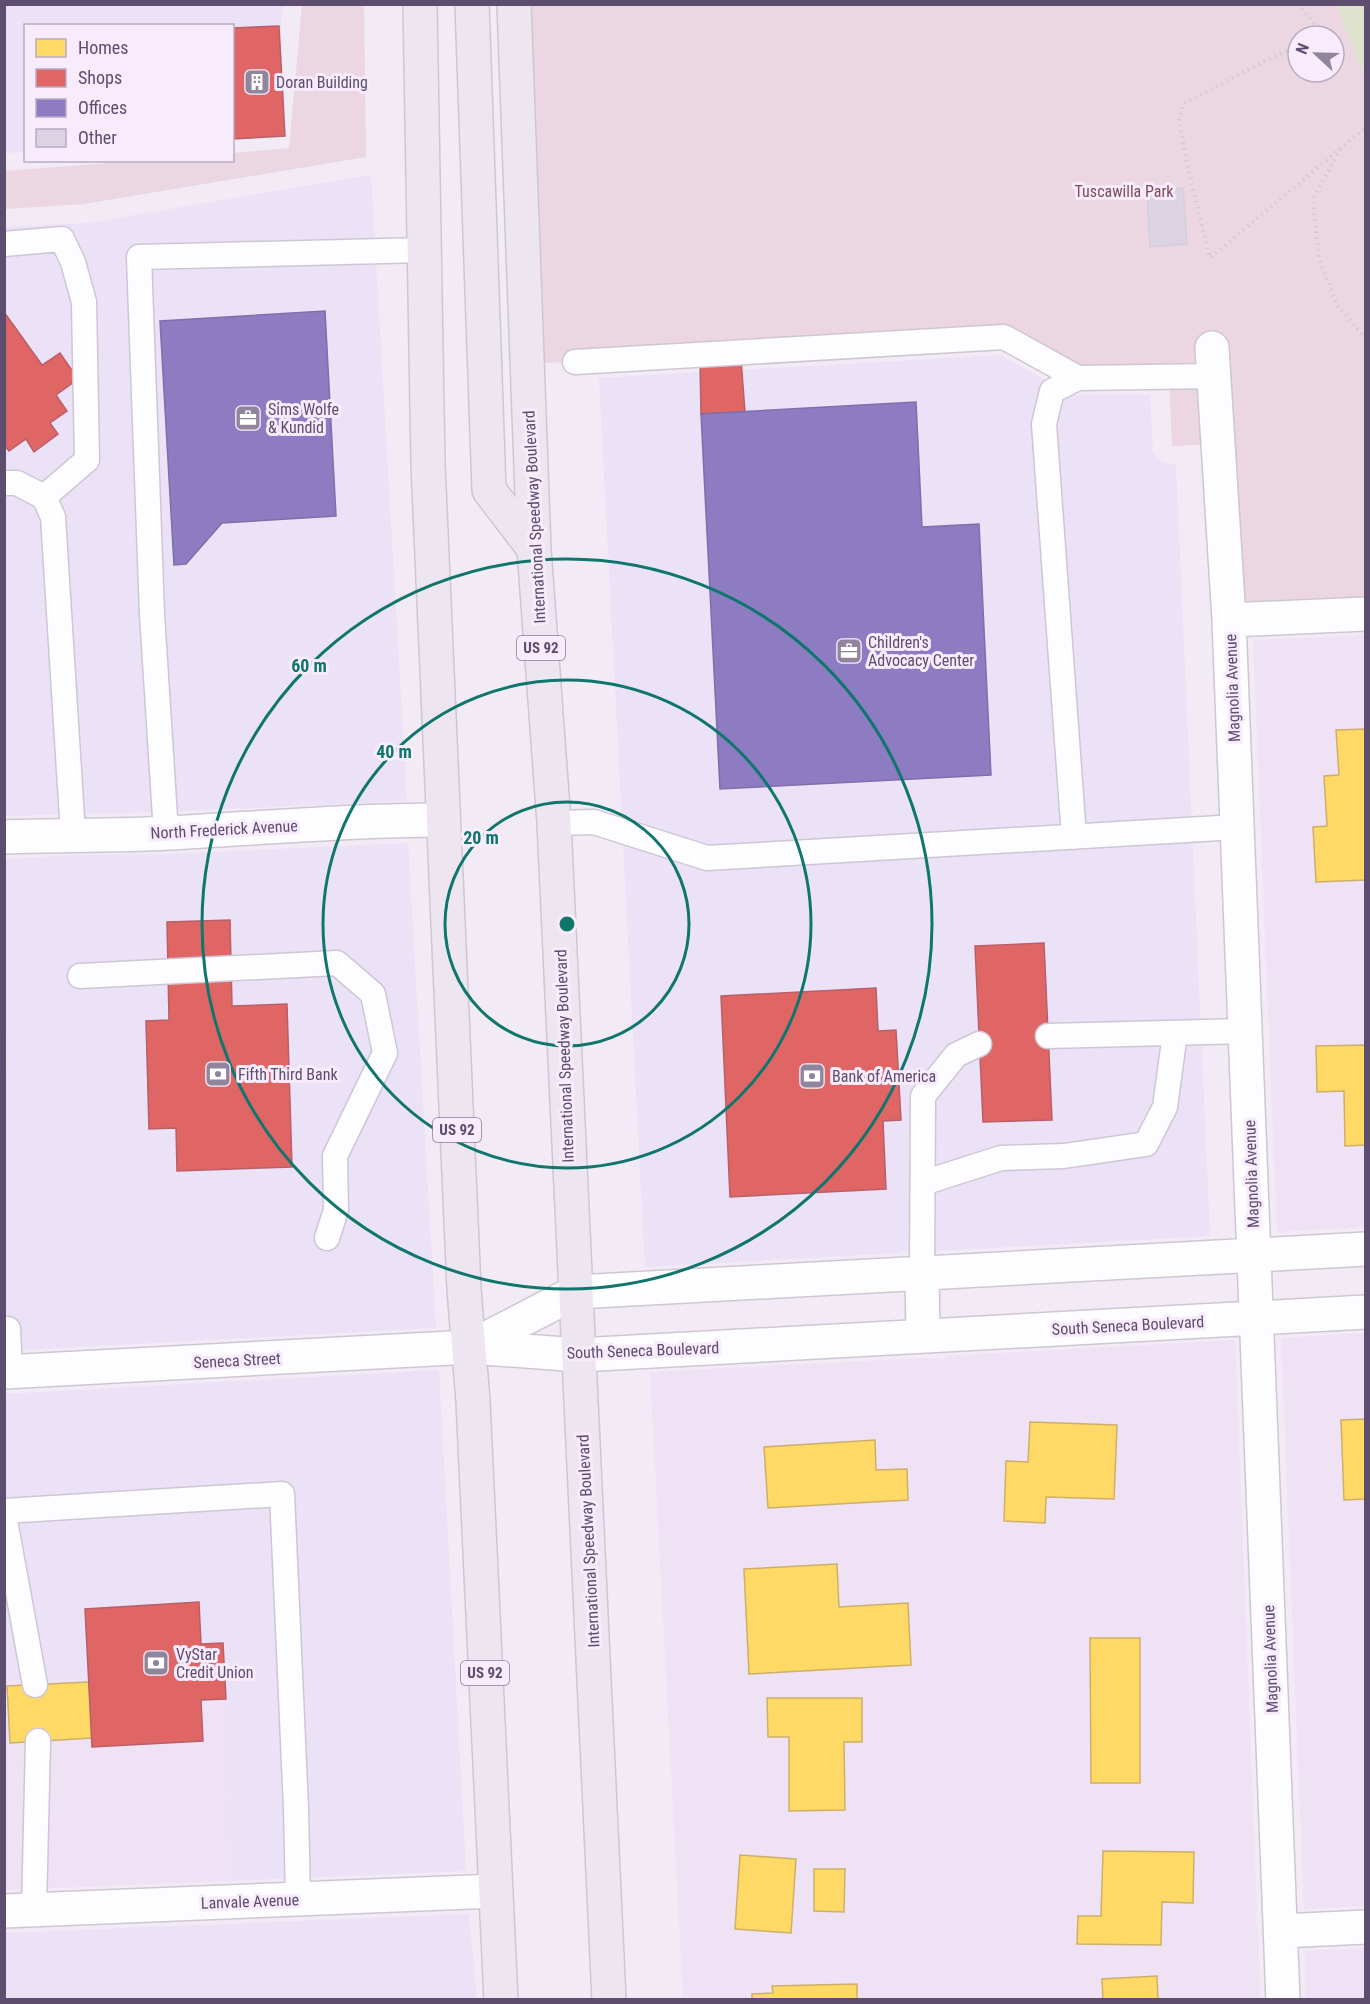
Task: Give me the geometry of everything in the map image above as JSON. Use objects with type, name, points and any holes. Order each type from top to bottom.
[{"type":"main road","name":"US 92","points":[[420,4],[428,464],[464,1289],[470,1347],[501,2000]]},
{"type":"main road","points":[[472,4],[489,490],[534,549]]},
{"type":"main road","name":"International Speedway Boulevard","points":[[513,4],[534,549],[554,823],[609,2000]]},
{"type":"street","name":"Magnolia Avenue","points":[[1213,362],[1230,620],[1283,2000]]},
{"type":"street","points":[[1230,620],[1365,614]]},
{"type":"street","name":"North Frederick Avenue","points":[[4,837],[166,833],[387,820],[443,820]]},
{"type":"street","points":[[470,1347],[576,1292],[1365,1249]]},
{"type":"street","points":[[922,1273],[922,1336]]},
{"type":"street","name":"South Seneca Boulevard","points":[[470,1347],[579,1355],[1365,1312]]},
{"type":"street","name":"Seneca Street","points":[[8,1372],[470,1347]]},
{"type":"street","name":"Lanvale Avenue","points":[[19,1911],[495,1891]]},
{"type":"street","points":[[1281,1931],[1365,1927]]},
{"type":"lane","points":[[4,244],[62,239],[73,262],[84,302],[87,460],[44,496]]},
{"type":"lane","points":[[166,833],[151,586],[138,257],[424,250]]},
{"type":"lane","points":[[575,362],[1004,337],[1078,378]]},
{"type":"lane","points":[[1074,837],[1044,424],[1052,392],[1078,378],[1213,362]]},
{"type":"lane","points":[[4,483],[17,483],[44,496],[53,517],[73,834]]},
{"type":"lane","points":[[554,823],[594,822],[706,858],[1237,827]]},
{"type":"lane","points":[[80,976],[337,963],[374,994],[386,1053],[334,1156],[336,1210],[327,1238]]},
{"type":"lane","points":[[1048,1036],[1246,1031]]},
{"type":"lane","points":[[922,1183],[1001,1158],[1064,1156],[1146,1144],[1165,1107],[1174,1033]]},
{"type":"lane","points":[[922,1273],[923,1096],[956,1054],[979,1044]]},
{"type":"lane","points":[[8,1329],[8,1372]]},
{"type":"lane","points":[[35,1685],[4,1513],[282,1494],[296,1808],[297,1899]]},
{"type":"lane","points":[[19,1911],[37,1857],[38,1741]]},
{"type":"path","points":[[1298,4],[1314,24]]},
{"type":"path","points":[[1286,51],[1183,104],[1179,120],[1187,164],[1210,258],[1365,127]]},
{"type":"path","points":[[1343,146],[1313,198],[1319,258],[1337,305],[1365,339]]},
{"type":"shaded area","points":[[5,5],[283,5],[271,132],[234,135],[234,24],[24,24],[24,152],[5,153]]},
{"type":"shaded area","points":[[1336,5],[1361,5],[1365,15],[1365,79],[1346,31],[1346,24],[1343,24]]},
{"type":"shaded area","points":[[371,175],[407,801],[163,812],[5,816],[5,227],[87,223]]},
{"type":"shaded area","points":[[1000,355],[1074,395],[1150,395],[1153,452],[1162,462],[1176,465],[1210,1236],[919,1252],[899,1251],[898,1253],[645,1267],[599,378]]},
{"type":"shaded area","points":[[1365,635],[1365,1227],[1277,1232],[1253,640]]},
{"type":"shaded area","points":[[408,843],[436,1328],[5,1351],[4,1069],[10,1069],[4,1011],[5,859]]},
{"type":"shaded area","points":[[5,1011],[10,1069],[5,1069]]},
{"type":"shaded area","points":[[1365,1333],[1365,1906],[1304,1909],[1281,1338]]},
{"type":"shaded area","points":[[1235,1340],[1260,1999],[683,1999],[650,1372],[925,1358],[946,1359],[947,1356]]},
{"type":"shaded area","points":[[439,1370],[466,1871],[232,1881],[228,1669],[5,1680],[5,1394]]},
{"type":"shaded area","points":[[228,1669],[232,1881],[5,1890],[5,1680]]},
{"type":"shaded area","points":[[469,1914],[477,1999],[5,1999],[5,1933]]},
{"type":"shaded area","points":[[1365,1948],[1365,1999],[1306,1999],[1305,1951]]},
{"type":"green space","points":[[302,5],[364,5],[366,157],[84,204],[5,209],[5,171],[124,162],[234,162],[234,153],[289,148]]},
{"type":"green space","name":"Tuscawilla Park","points":[[514,5],[1365,5],[1365,614],[1229,620],[1218,444],[1172,446],[1169,376],[1078,378],[1004,337],[527,364]]},
{"type":"building: Homes","points":[[1366,729],[1366,880],[1316,882],[1313,827],[1327,826],[1324,776],[1339,775],[1336,730]]},
{"type":"building: Homes","points":[[1366,1045],[1366,1145],[1345,1146],[1344,1091],[1317,1092],[1316,1046]]},
{"type":"building: Homes","points":[[1366,1419],[1366,1499],[1344,1500],[1341,1420]]},
{"type":"building: Homes","points":[[1030,1422],[1117,1425],[1114,1499],[1046,1497],[1045,1523],[1004,1521],[1006,1461],[1028,1462]]},
{"type":"building: Homes","points":[[875,1440],[876,1470],[907,1469],[908,1500],[768,1508],[764,1447]]},
{"type":"building: Homes","points":[[837,1564],[839,1607],[908,1603],[911,1665],[749,1674],[744,1569]]},
{"type":"building: Homes","points":[[1090,1638],[1140,1638],[1140,1783],[1091,1783]]},
{"type":"building: Homes","points":[[89,1682],[92,1738],[10,1743],[7,1686]]},
{"type":"building: Homes","points":[[767,1698],[862,1698],[862,1742],[844,1742],[845,1810],[789,1811],[789,1737],[768,1737]]},
{"type":"building: Homes","points":[[1103,1851],[1194,1852],[1193,1903],[1162,1902],[1161,1945],[1077,1944],[1078,1916],[1101,1916]]},
{"type":"building: Homes","points":[[740,1855],[796,1859],[791,1933],[735,1929]]},
{"type":"building: Homes","points":[[814,1869],[845,1869],[844,1912],[814,1911]]},
{"type":"building: Homes","points":[[1157,1976],[1158,2000],[1103,2000],[1102,1979]]},
{"type":"building: Homes","points":[[857,1984],[857,2000],[752,2000],[752,1994],[773,1993],[772,1986]]},
{"type":"building: Shops","name":"Doran Building","points":[[279,26],[285,136],[234,139],[234,28]]},
{"type":"building: Shops","points":[[4,312],[42,365],[60,353],[78,379],[56,395],[67,411],[50,423],[58,434],[34,452],[26,439],[9,451],[4,445]]},
{"type":"building: Shops","points":[[741,359],[745,412],[701,414],[700,362]]},
{"type":"building: Shops","name":"Fifth Third Bank","points":[[230,920],[232,1006],[287,1004],[292,1167],[177,1171],[176,1128],[149,1129],[146,1021],[169,1020],[167,922]]},
{"type":"building: Shops","points":[[1044,943],[1052,1120],[983,1122],[975,946]]},
{"type":"building: Shops","name":"Bank of America","points":[[876,988],[878,1031],[896,1030],[901,1120],[883,1121],[886,1189],[730,1197],[721,996]]},
{"type":"building: Shops","name":"VyStar Credit Union","points":[[199,1602],[201,1644],[223,1643],[226,1699],[201,1700],[203,1741],[92,1747],[85,1609]]},
{"type":"building: Offices","name":"Sims Wolfe & Kundid","points":[[325,311],[336,516],[222,523],[186,564],[174,565],[160,321]]},
{"type":"building: Offices","name":"Children's Advocacy Center","points":[[916,402],[922,527],[979,524],[991,775],[720,789],[701,414]]},
{"type":"building: Other","points":[[1183,188],[1187,244],[1150,247],[1147,190]]},
{"type":"place","name":"Doran Building","points":[[257,82]]},
{"type":"place","name":"Sims Wolfe & Kundid","points":[[248,418]]},
{"type":"place","name":"Children's Advocacy Center","points":[[849,651]]},
{"type":"place","name":"Fifth Third Bank","points":[[218,1074]]},
{"type":"place","name":"Bank of America","points":[[812,1076]]},
{"type":"place","name":"VyStar Credit Union","points":[[156,1663]]}]
